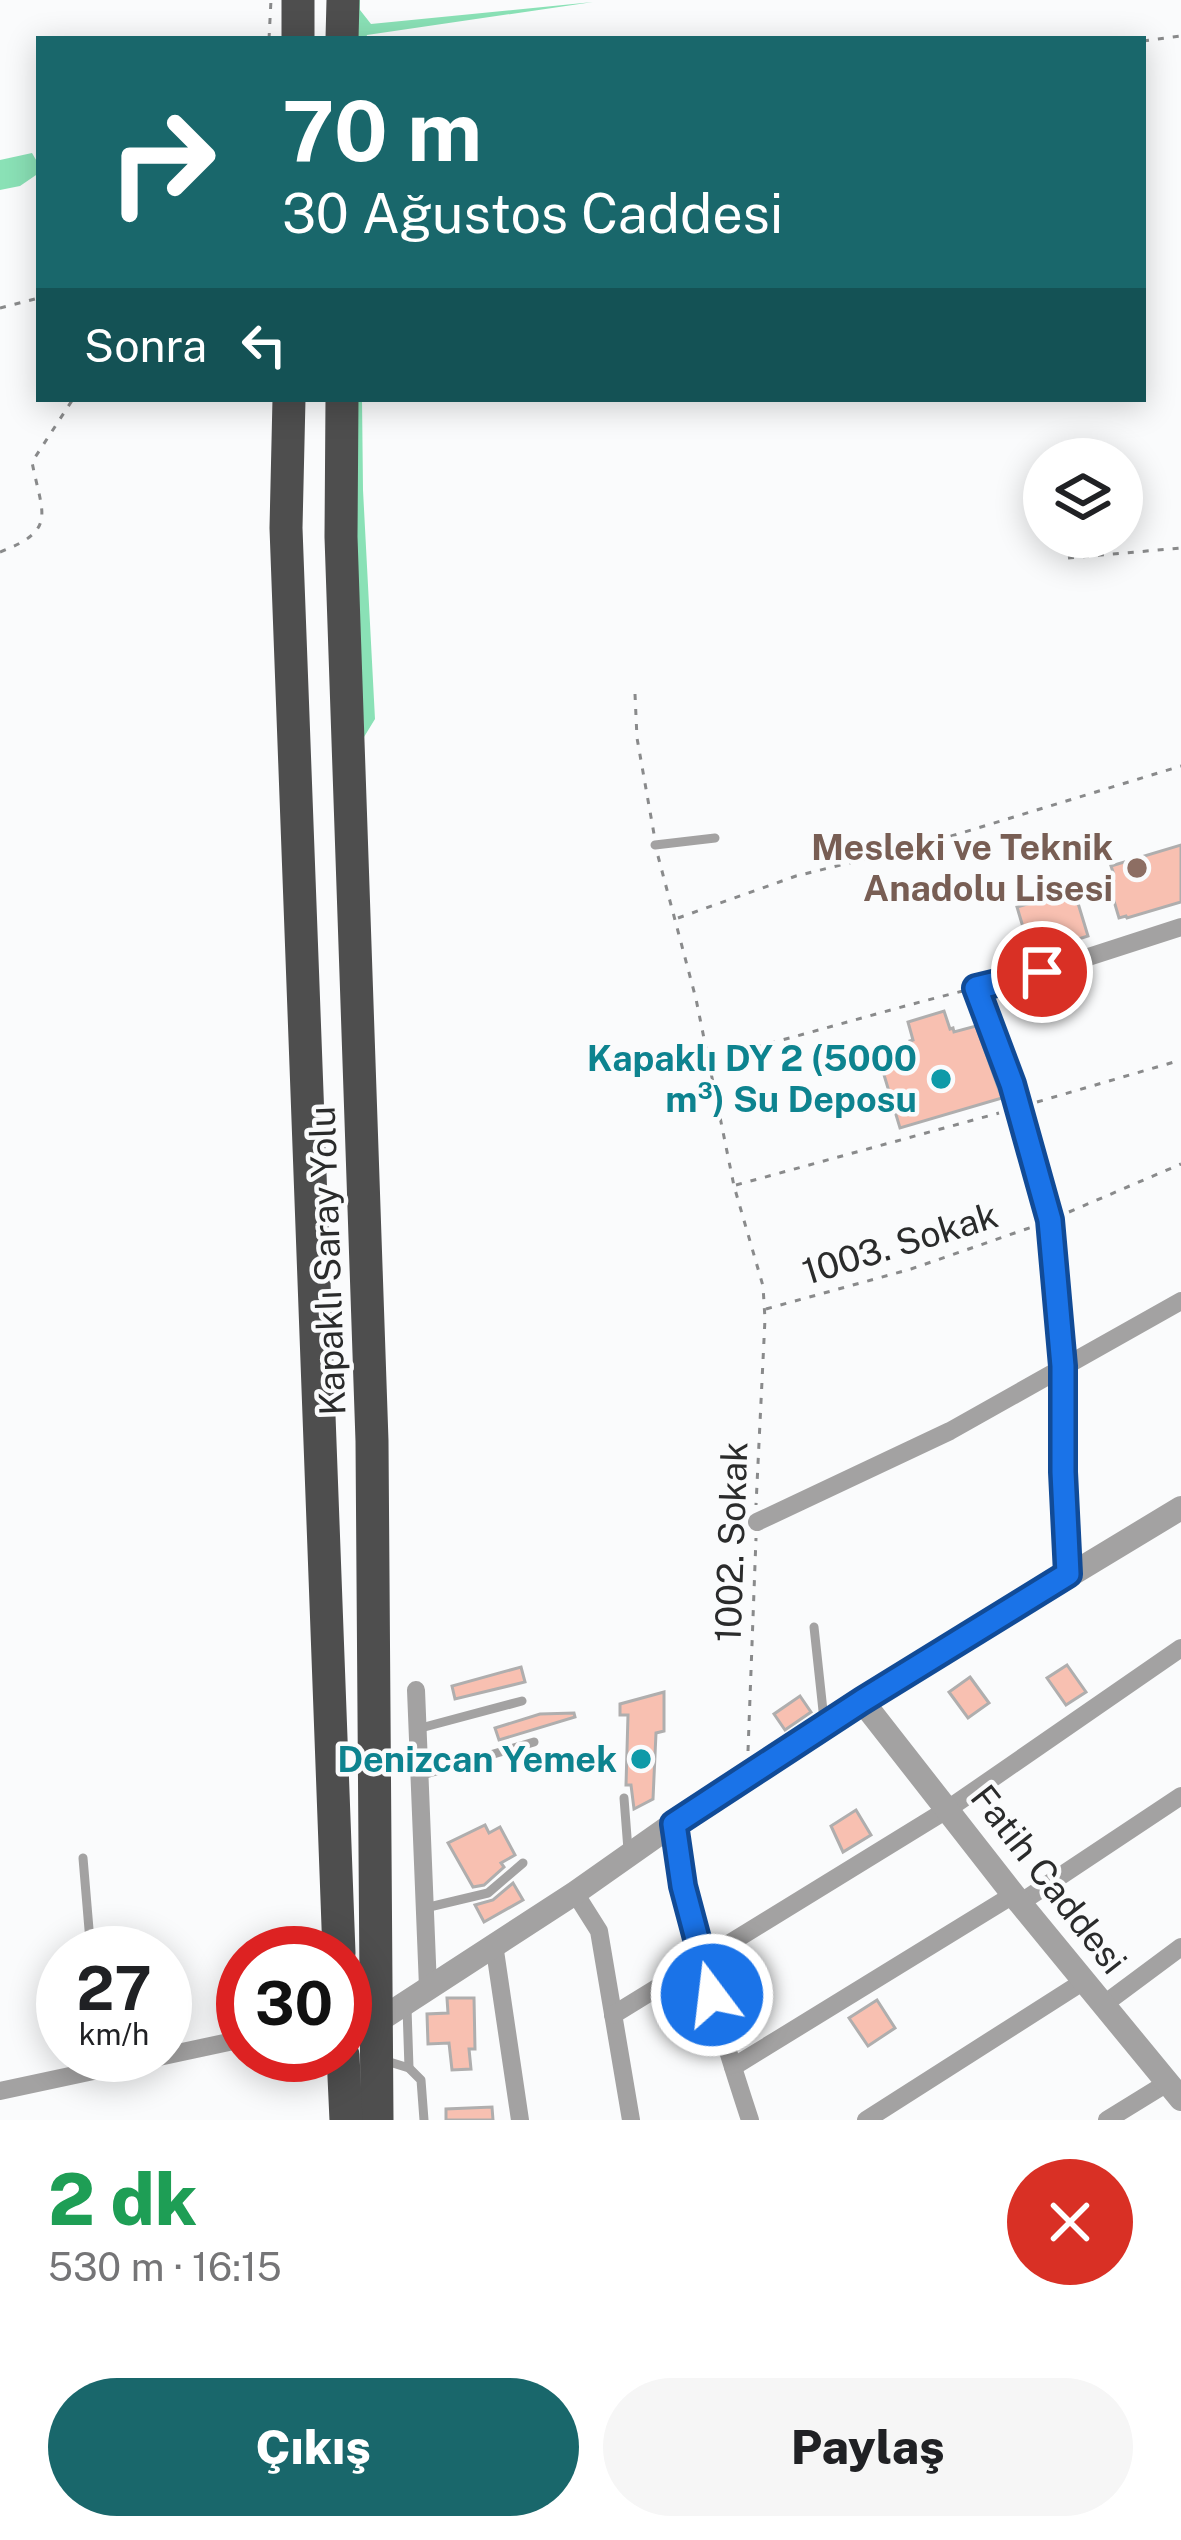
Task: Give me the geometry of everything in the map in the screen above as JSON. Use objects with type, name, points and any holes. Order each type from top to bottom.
[{"type":"highway","points":[[298,0],[298,36]]},
{"type":"highway","points":[[342,36],[343,0]]},
{"type":"highway","name":"Kapaklı Saray Yolu","points":[[290,402],[286,528],[338,1926]]},
{"type":"highway","name":"Kapaklı Saray Yolu","points":[[342,402],[341,537],[372,1441],[366,1926]]},
{"type":"highway","name":"Kapaklı Saray Yolu","points":[[346,2120],[355,2082]]},
{"type":"highway","name":"Kapaklı Saray Yolu","points":[[370,2082],[377,2120]]},
{"type":"street","points":[[1068,1574],[1063,1366],[1050,1220],[999,1045],[976,988],[1181,927]]},
{"type":"street","points":[[757,1522],[950,1431],[1181,1301]]},
{"type":"street","points":[[372,2037],[417,1995],[824,1725],[1181,1508]]},
{"type":"street","points":[[613,2015],[948,1809],[1181,1648]]},
{"type":"street","points":[[416,1690],[424,1908],[417,1995]]},
{"type":"street","name":"Fatih Caddesi","points":[[862,1701],[1174,2091]]},
{"type":"street","points":[[733,2067],[1181,1796]]},
{"type":"street","points":[[674,1824],[683,1886],[750,2120]]},
{"type":"street","points":[[575,1893],[598,1931],[632,2120]]},
{"type":"street","points":[[494,1944],[520,2120]]},
{"type":"street","points":[[1103,2005],[1181,1947]]},
{"type":"street","points":[[866,2120],[1084,1981]]},
{"type":"street","points":[[0,2091],[36,2080]]},
{"type":"street","points":[[1107,2120],[1174,2091]]},
{"type":"lane","points":[[656,845],[715,838]]},
{"type":"lane","points":[[814,1627],[824,1725]]},
{"type":"lane","points":[[416,1729],[522,1701]]},
{"type":"lane","points":[[418,1776],[534,1742]]},
{"type":"lane","points":[[624,1798],[628,1856]]},
{"type":"lane","points":[[83,1858],[89,1926]]},
{"type":"lane","points":[[424,1908],[488,1893],[523,1863]]},
{"type":"lane","points":[[409,2068],[417,1995]]},
{"type":"lane","points":[[372,2049],[422,2080],[424,2120]]},
{"type":"path","points":[[269,36],[271,0]]},
{"type":"path","points":[[1146,41],[1181,36]]},
{"type":"path","points":[[0,308],[36,299]]},
{"type":"path","points":[[0,552],[27,542],[38,531],[42,513],[32,462],[71,402]]},
{"type":"path","points":[[1143,551],[1181,548]]},
{"type":"path","name":"1002. Sokak","points":[[635,694],[637,738],[656,845],[709,1058],[734,1186],[763,1286],[745,1777]]},
{"type":"path","points":[[675,919],[796,876],[922,845],[1181,766]]},
{"type":"path","points":[[709,1058],[976,988]]},
{"type":"path","points":[[734,1186],[1181,1060]]},
{"type":"path","name":"1003. Sokak","points":[[764,1309],[911,1268],[1050,1220],[1181,1164]]},
{"type":"green space","points":[[353,0],[360,0],[360,10],[371,24],[593,2],[367,36],[352,36]]},
{"type":"green space","points":[[32,153],[36,175],[20,186],[0,190],[0,160]]},
{"type":"green space","points":[[348,402],[362,402],[375,719],[364,737]]},
{"type":"building","points":[[1181,845],[1181,902],[1119,918],[1106,874],[1113,872],[1111,866]]},
{"type":"building","points":[[1074,890],[1088,936],[1031,954],[1017,907]]},
{"type":"building","name":"Kapaklı DY 2 (5000 m³) Su Deposu","points":[[944,1011],[954,1032],[976,1026],[1002,1098],[900,1128],[878,1055],[912,1045],[908,1022]]},
{"type":"building","points":[[1067,1665],[1086,1692],[1066,1705],[1047,1678]]},
{"type":"building","points":[[521,1667],[525,1682],[455,1699],[452,1686]]},
{"type":"building","points":[[970,1677],[989,1703],[968,1718],[949,1692]]},
{"type":"building","name":"Denizcan Yemek","points":[[664,1692],[664,1731],[656,1733],[653,1799],[634,1809],[631,1785],[626,1785],[628,1715],[620,1715],[620,1704]]},
{"type":"building","points":[[800,1696],[811,1712],[785,1730],[774,1714]]},
{"type":"building","points":[[574,1713],[575,1717],[499,1740],[495,1728],[540,1714]]},
{"type":"building","points":[[856,1810],[871,1835],[843,1852],[831,1826]]},
{"type":"building","points":[[485,1825],[489,1833],[500,1827],[515,1855],[501,1863],[504,1867],[484,1885],[473,1887],[448,1843]]},
{"type":"building","points":[[513,1883],[523,1900],[484,1922],[475,1905],[493,1900]]},
{"type":"building","points":[[447,1998],[474,1998],[471,2069],[452,2070],[449,2043],[428,2044],[427,2014],[448,2013]]},
{"type":"building","points":[[877,2000],[895,2028],[868,2046],[849,2018]]},
{"type":"building","points":[[492,2107],[493,2120],[446,2120],[446,2109]]},
{"type":"place","name":"Mesleki ve Teknik Anadolu Lisesi","points":[[1137,868]]},
{"type":"place","name":"Kapaklı DY 2 (5000 m³) Su Deposu","points":[[941,1079]]},
{"type":"place","name":"Denizcan Yemek","points":[[641,1759]]},
{"type":"route","points":[[712,1995],[683,1886],[674,1824],[1068,1574],[1063,1366],[1050,1220],[1012,1084],[976,988],[1042,972]]}]
